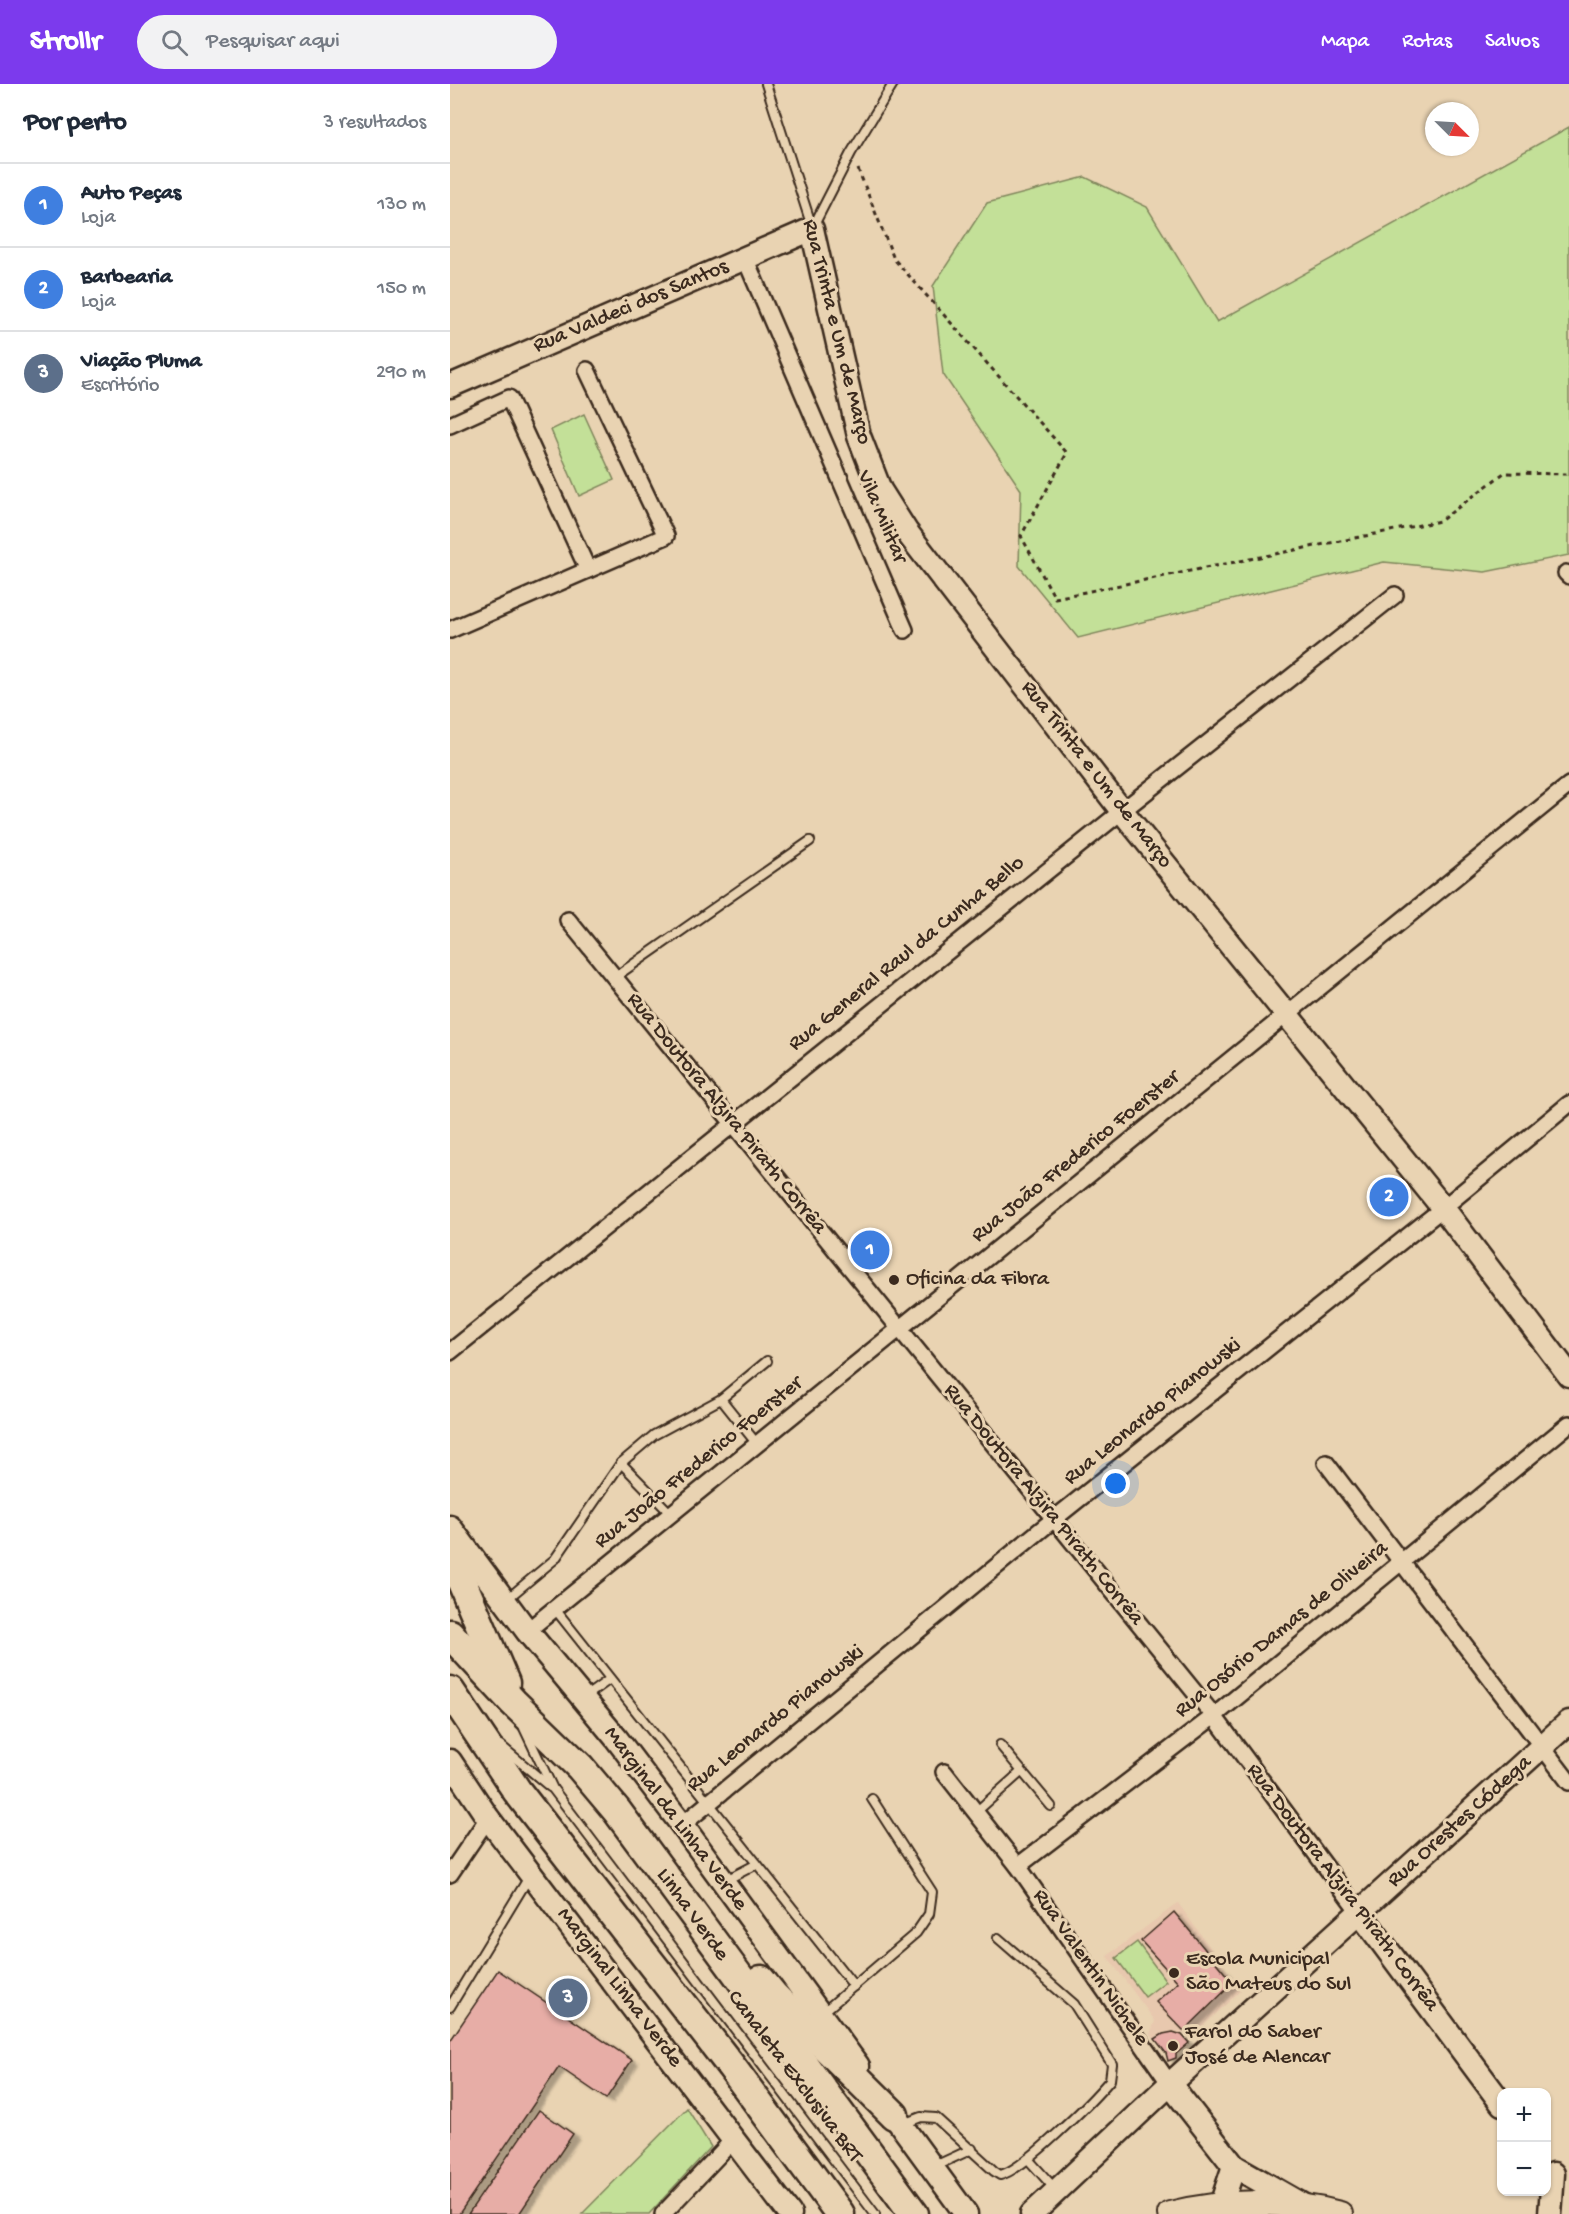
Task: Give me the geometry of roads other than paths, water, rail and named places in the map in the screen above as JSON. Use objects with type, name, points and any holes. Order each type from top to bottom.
[{"type":"highway","points":[[450,1554],[513,1702]]},
{"type":"highway","name":"Linha Verde","points":[[450,1634],[513,1702],[580,1767],[617,1811],[914,2214]]},
{"type":"highway","points":[[450,1691],[473,1722],[517,1791],[731,2066],[840,2214]]},
{"type":"highway","points":[[665,1879],[711,1917],[774,1996],[897,2120]]},
{"type":"highway","points":[[731,2066],[823,2214]]},
{"type":"main road","name":"Rua Valdeci dos Santos","points":[[450,386],[812,229]]},
{"type":"main road","name":"Rua Trinta e Um de Março","points":[[812,229],[859,436],[880,490],[906,531],[1122,811],[1443,1208],[1569,1375]]},
{"type":"main road","name":"Marginal da Linha Verde","points":[[450,1527],[528,1631],[682,1825],[897,2120]]},
{"type":"main road","name":"Rua Orestes Códega","points":[[1032,2214],[1170,2084],[1569,1722]]},
{"type":"main road","name":"Marginal Linha Verde","points":[[450,1761],[488,1818],[790,2214]]},
{"type":"main road","name":"Rua Doutora Alzira Pirath Corrêa","points":[[1360,1913],[1497,2097]]},
{"type":"main road","name":"Rua Valentin Nichele","points":[[1170,2084],[1234,2166],[1305,2211]]},
{"type":"main road","points":[[897,2120],[966,2214]]},
{"type":"main road","points":[[1221,2205],[1234,2166]]},
{"type":"main road","points":[[1551,2170],[1569,2193]]},
{"type":"main road","points":[[1550,2196],[1550,2214]]},
{"type":"main road","points":[[1170,2214],[1221,2205],[1340,2214]]},
{"type":"street","name":"Vila Militar","points":[[745,258],[905,630]]},
{"type":"street","points":[[450,630],[666,536],[587,370]]},
{"type":"street","points":[[450,425],[509,398],[588,570]]},
{"type":"street","name":"Rua General Raul da Cunha Bello","points":[[450,1352],[1122,811],[1395,595]]},
{"type":"street","name":"Rua João Frederico Foerster","points":[[528,1631],[1569,785]]},
{"type":"street","name":"Rua Doutora Alzira Pirath Corrêa","points":[[568,920],[1214,1716],[1360,1913]]},
{"type":"street","name":"Rua Leonardo Pianowski","points":[[682,1825],[1054,1519],[1443,1208],[1569,1104]]},
{"type":"street","name":"Rua Osório Damas de Oliveira","points":[[1018,1866],[1214,1716],[1569,1424]]},
{"type":"street","points":[[1326,1463],[1569,1782]]},
{"type":"street","name":"Rua Valentin Nichele","points":[[944,1772],[1018,1866],[1170,2084]]},
{"type":"street","points":[[450,1874],[488,1818]]},
{"type":"street","points":[[663,2214],[734,2139]]},
{"type":"lane","name":"Rua Trinta e Um de Março","points":[[766,84],[812,229]]},
{"type":"lane","points":[[812,229],[851,153],[893,84]]},
{"type":"lane","points":[[615,977],[810,841]]},
{"type":"lane","points":[[505,1600],[555,1560],[621,1463],[654,1435],[721,1399],[767,1361]]},
{"type":"lane","points":[[721,1399],[757,1444]]},
{"type":"lane","points":[[621,1463],[671,1514]]},
{"type":"lane","points":[[555,1609],[854,1986]]},
{"type":"lane","points":[[583,1698],[610,1678]]},
{"type":"lane","name":"Canaleta Exclusiva BRT","points":[[513,1702],[553,1789],[875,2214]]},
{"type":"lane","name":"Canaleta Exclusiva BRT","points":[[473,1722],[553,1789]]},
{"type":"lane","points":[[1000,1745],[1051,1806]]},
{"type":"lane","points":[[976,1812],[1021,1772]]},
{"type":"lane","points":[[820,2014],[916,1933],[929,1914],[932,1892],[872,1799]]},
{"type":"lane","points":[[724,1882],[757,1864]]},
{"type":"lane","points":[[450,2007],[531,1873]]},
{"type":"lane","points":[[897,2120],[936,2118],[1000,2175],[1009,2174],[1028,2159],[1110,2080],[1112,2064],[1074,2004],[998,1938]]},
{"type":"lane","points":[[932,2167],[972,2149]]},
{"type":"lane","points":[[1028,2159],[1056,2191]]},
{"type":"place","name":"Barbearia","points":[[1389,1197]]},
{"type":"place","name":"Auto Peças","points":[[870,1250]]},
{"type":"place","name":"Oficina da Fibra","points":[[894,1280]]},
{"type":"place","name":"Escola Municipal São Mateus do Sul","points":[[1174,1973]]},
{"type":"place","name":"Viação Pluma","points":[[568,1998]]},
{"type":"place","name":"Farol do Saber José de Alencar","points":[[1173,2046]]}]
